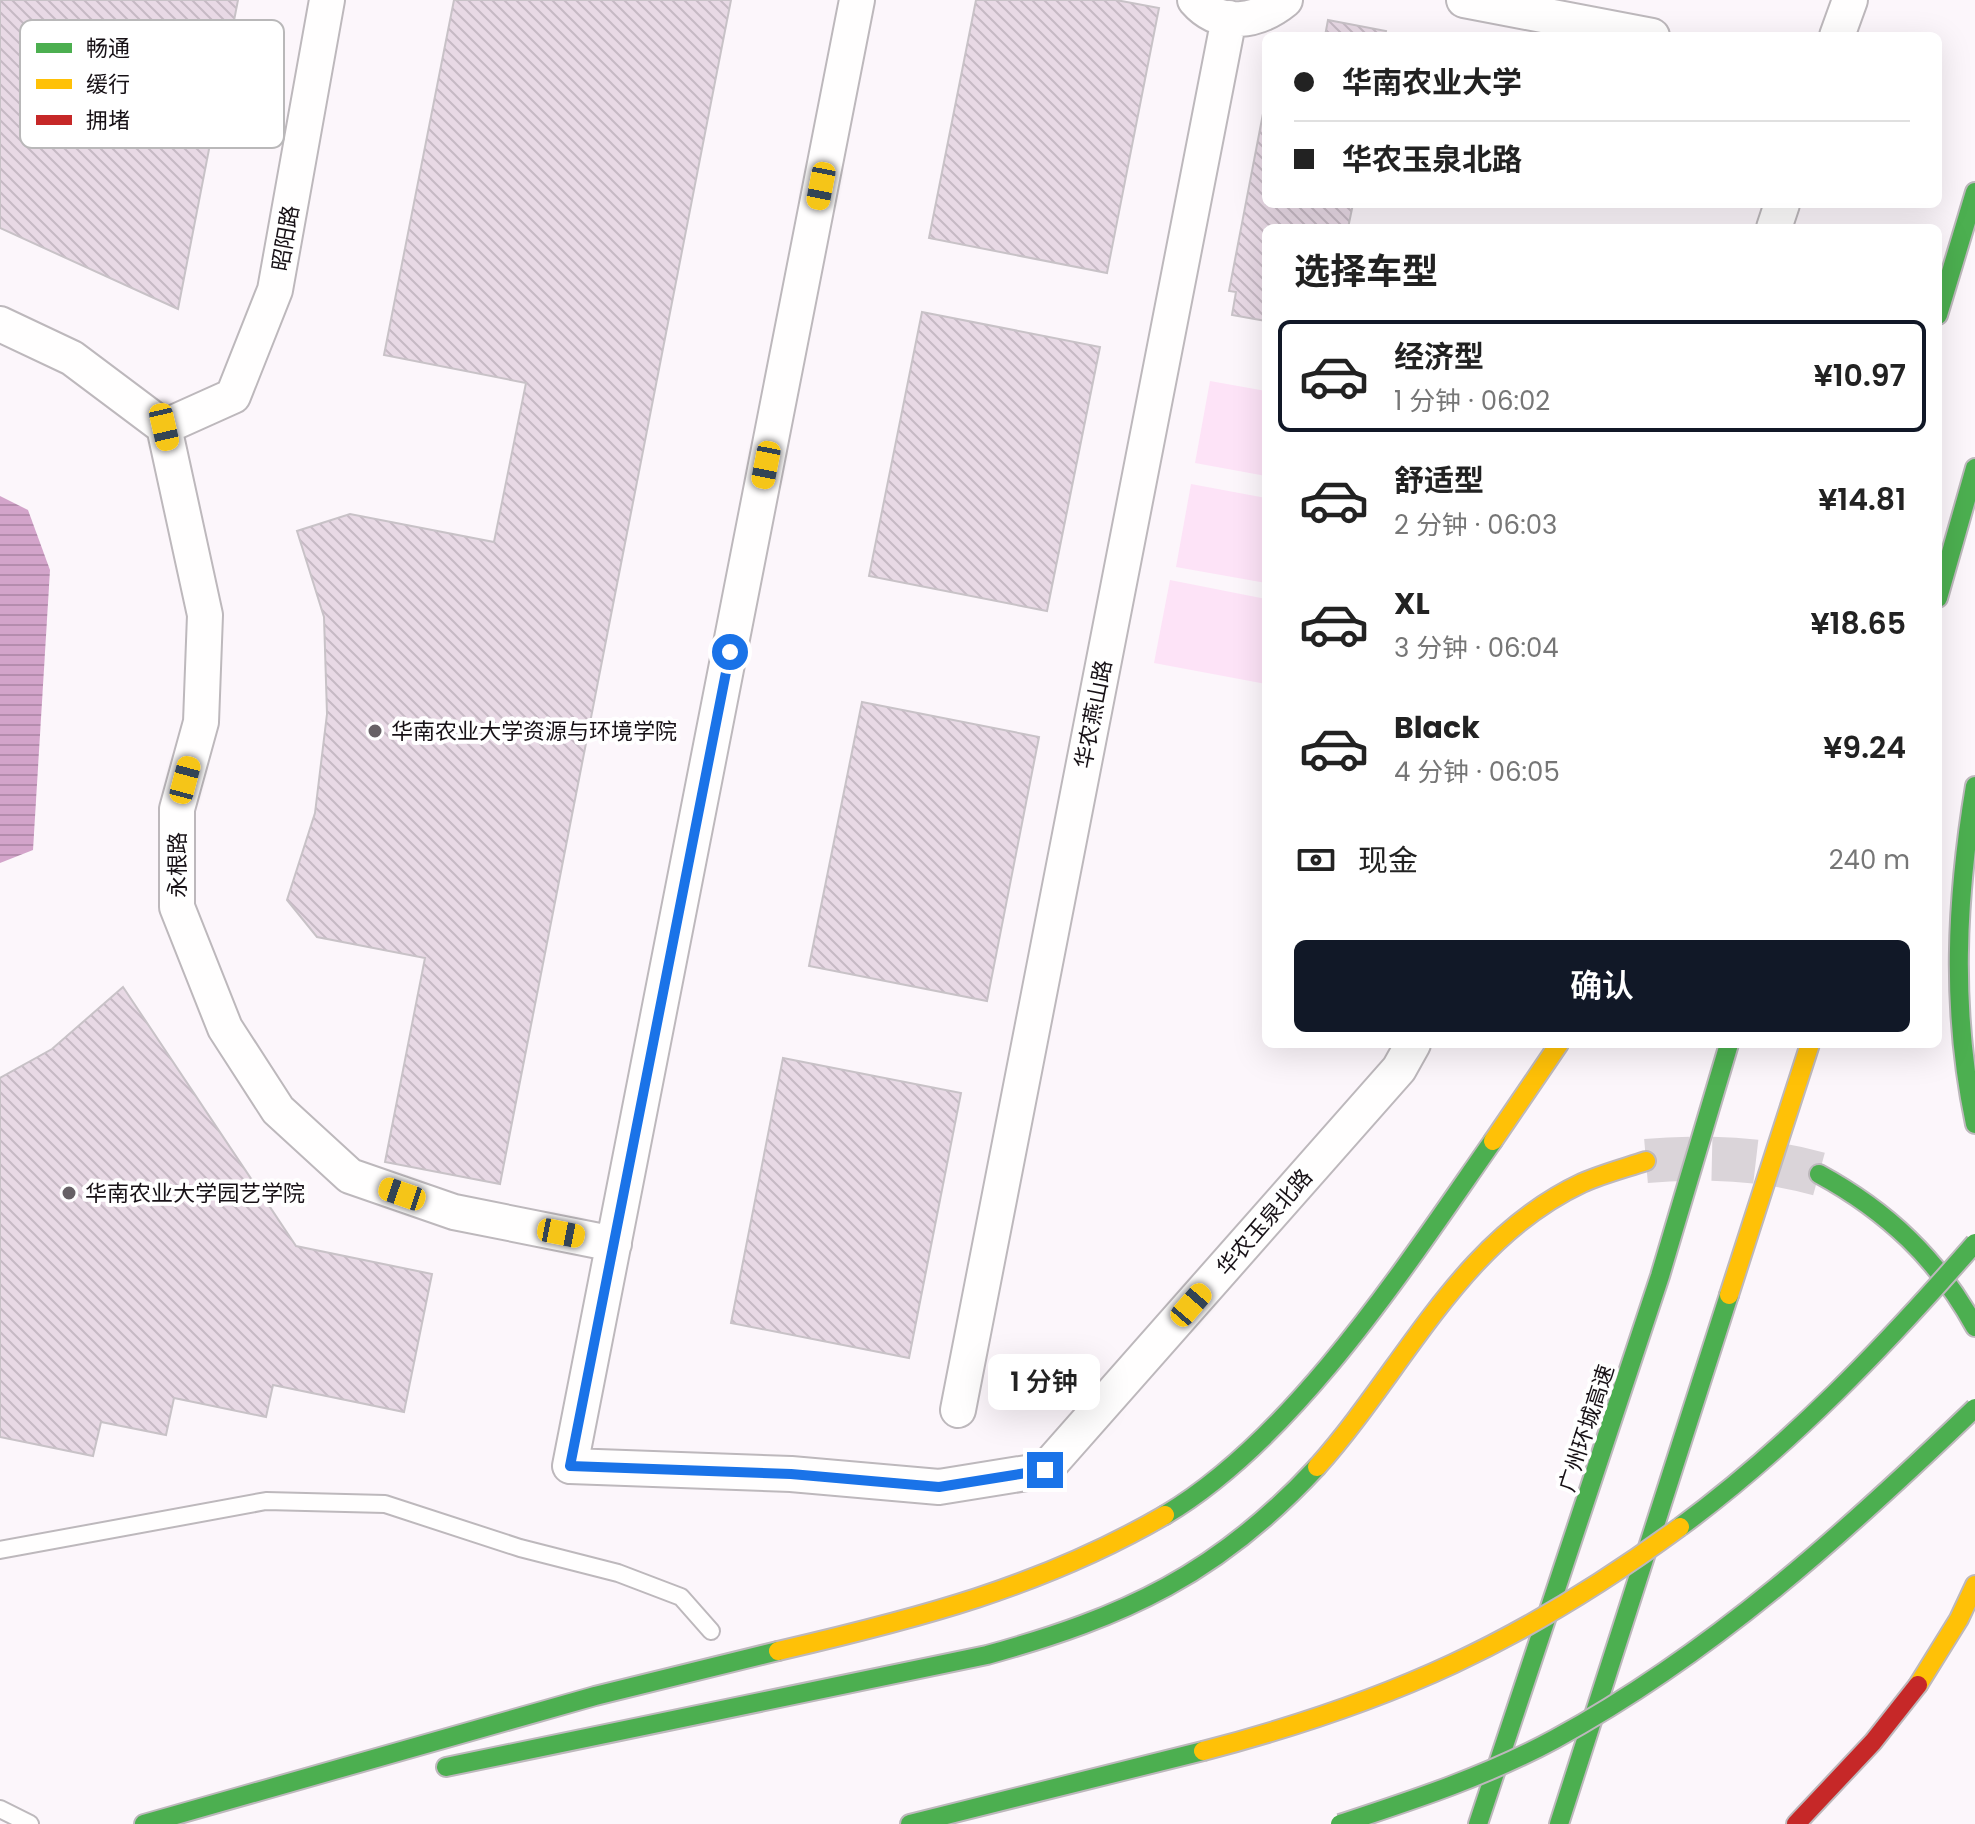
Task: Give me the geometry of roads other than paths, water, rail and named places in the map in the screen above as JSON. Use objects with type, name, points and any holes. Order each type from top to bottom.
[{"type":"highway","points":[[1942,302],[1975,192]]},
{"type":"highway","points":[[1942,584],[1975,468]]},
{"type":"highway","points":[[1975,786],[1962,878],[1957,996],[1961,1055],[1975,1124]]},
{"type":"highway","points":[[144,1824],[661,1679],[965,1606],[1022,1588],[1121,1541],[1173,1510],[1219,1474],[1305,1390],[1361,1322],[1445,1209],[1556,1048]]},
{"type":"highway","name":"广州环城高速","points":[[1478,1824],[1656,1291],[1728,1048]]},
{"type":"highway","points":[[1559,1824],[1678,1465],[1809,1048]]},
{"type":"highway","points":[[434,1769],[987,1655],[1062,1635],[1128,1610],[1199,1570],[1274,1513],[1340,1442],[1465,1272],[1523,1217],[1586,1180],[1646,1161]]},
{"type":"highway","points":[[1819,1174],[1861,1197],[1915,1241],[1963,1302],[1975,1327]]},
{"type":"highway","points":[[910,1824],[1302,1724],[1401,1690],[1493,1648],[1624,1568],[1805,1420],[1884,1344],[1975,1243]]},
{"type":"highway","points":[[1340,1824],[1513,1760],[1644,1685],[1722,1631],[1804,1564],[1975,1408]]},
{"type":"highway","points":[[1796,1824],[1854,1764],[1910,1697],[1962,1616],[1975,1585]]},
{"type":"highway","points":[[171,1824],[325,1792]]},
{"type":"street","name":"昭阳路","points":[[164,427],[233,396],[275,290],[327,0]]},
{"type":"street","points":[[614,1244],[857,0]]},
{"type":"street","points":[[1195,0],[1217,16],[1229,18],[1254,18],[1285,0]]},
{"type":"street","points":[[1464,0],[1631,32]]},
{"type":"street","points":[[1838,32],[1850,0]]},
{"type":"street","name":"华农燕山路","points":[[958,1410],[1229,18]]},
{"type":"street","points":[[0,324],[72,358],[164,427]]},
{"type":"street","name":"永根路","points":[[164,427],[205,615],[201,722],[177,809],[177,907],[225,1028],[278,1110],[350,1176],[454,1212],[614,1244]]},
{"type":"street","name":"华农玉泉北路","points":[[614,1244],[570,1466],[791,1474],[939,1487],[1045,1470],[1399,1069],[1411,1048]]},
{"type":"lane","points":[[0,1550],[266,1501],[385,1504],[520,1548],[618,1573],[681,1597],[711,1631]]},
{"type":"lane","points":[[0,1809],[30,1824]]},
{"type":"tunnel","points":[[1646,1161],[1733,1160],[1819,1174]]},
{"type":"place","name":"华南农业大学资源与环境学院","points":[[375,731]]},
{"type":"place","name":"华南农业大学园艺学院","points":[[69,1193]]}]
